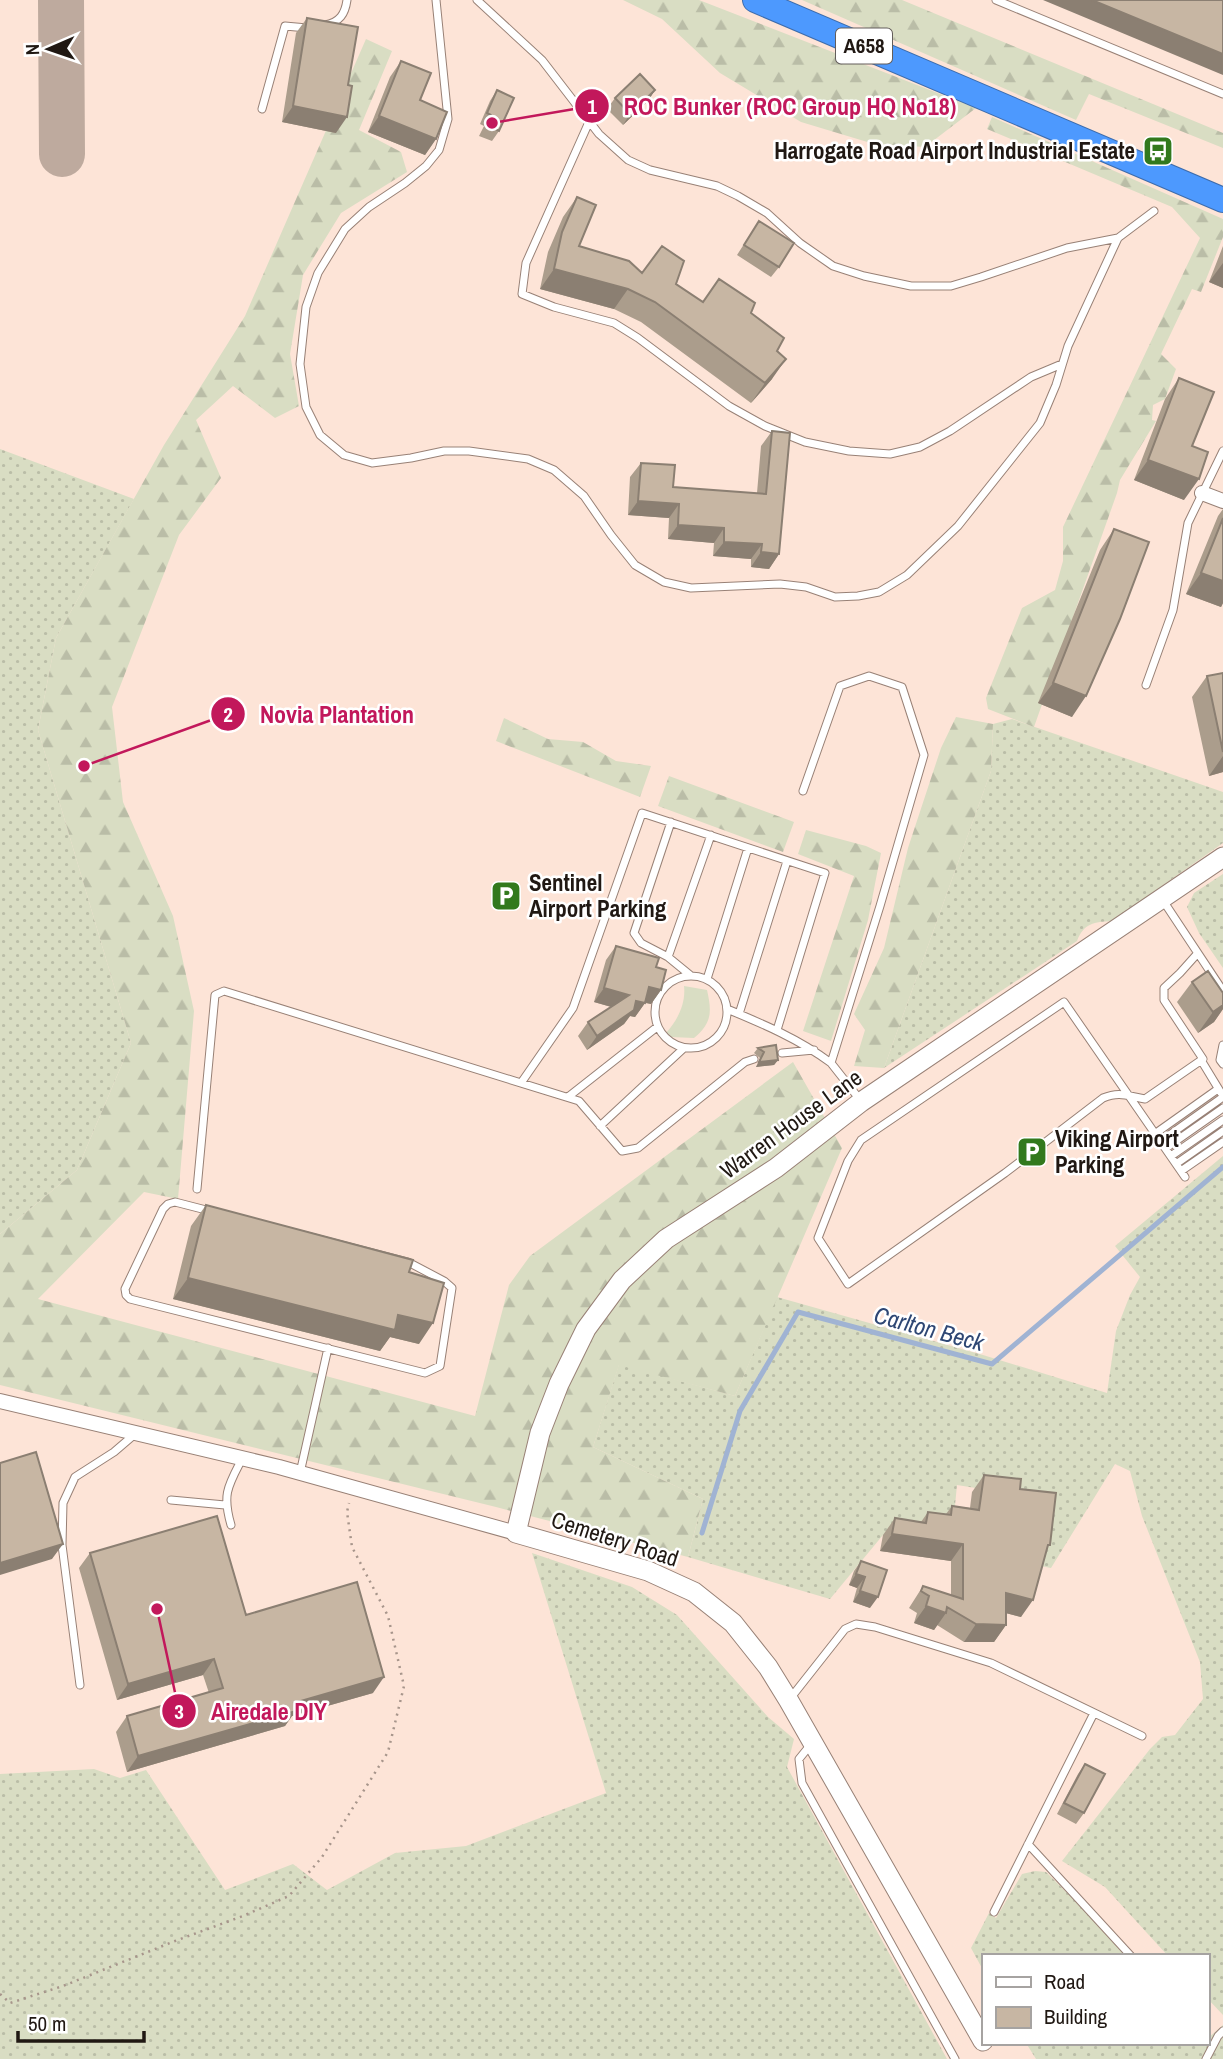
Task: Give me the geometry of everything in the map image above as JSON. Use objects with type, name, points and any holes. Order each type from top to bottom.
[{"type":"highway","name":"A658","points":[[755,0],[1223,200]]},
{"type":"street","points":[[1202,492],[1223,501]]},
{"type":"street","name":"Warren House Lane","points":[[516,1533],[540,1433],[558,1384],[586,1329],[622,1280],[666,1239],[776,1168],[861,1102],[1223,857]]},
{"type":"street","name":"Cemetery Road","points":[[0,1401],[300,1473],[648,1571],[694,1592],[733,1623],[768,1667],[982,2039]]},
{"type":"lane","points":[[261,109],[285,26],[310,28],[333,24],[345,14],[347,0]]},
{"type":"lane","points":[[436,0],[449,119],[439,150],[426,166],[369,207],[345,229],[318,273],[306,307],[300,364],[306,407],[320,435],[344,455],[372,463],[444,451],[469,451],[528,459],[554,470],[584,496],[635,565],[664,582],[691,588],[780,584],[806,587],[835,597],[879,592],[907,575],[958,526],[1040,423],[1068,346],[1118,238]]},
{"type":"lane","points":[[477,0],[542,60],[599,134],[628,160],[650,170],[717,186],[738,196],[767,214],[800,243],[833,266],[863,276],[911,286],[951,286],[1067,247],[1118,238],[1154,211]]},
{"type":"lane","points":[[996,0],[1223,94]]},
{"type":"lane","points":[[589,122],[526,263],[522,294],[554,307],[614,323],[729,406],[765,426],[805,442],[849,452],[890,454],[920,447],[985,409],[1031,377],[1062,364]]},
{"type":"lane","points":[[1146,685],[1173,610],[1188,523],[1223,451]]},
{"type":"lane","points":[[803,791],[840,686],[869,676],[902,687],[924,755],[831,1063]]},
{"type":"lane","points":[[521,1083],[573,1008],[642,813],[825,873],[777,1030]]},
{"type":"lane","points":[[671,822],[634,933],[641,943],[668,957],[690,975],[707,979],[721,991],[727,1009],[725,1027],[718,1037],[697,1048],[684,1048],[673,1044],[657,1027],[654,1015],[660,992],[678,978],[690,975]]},
{"type":"lane","points":[[668,957],[711,835]]},
{"type":"lane","points":[[707,979],[748,848]]},
{"type":"lane","points":[[739,1014],[787,861]]},
{"type":"lane","points":[[1162,899],[1223,991]]},
{"type":"lane","points":[[1163,1144],[1223,1097],[1201,1060],[1203,1059],[1164,1000],[1164,988],[1197,954]]},
{"type":"lane","points":[[197,1189],[215,995],[224,991],[579,1101],[622,1151],[638,1148],[745,1062],[754,1059]]},
{"type":"lane","points":[[1201,1060],[1145,1099],[1131,1097],[1115,1093],[1103,1098],[1005,1173],[848,1284],[818,1238],[848,1161],[861,1140],[1064,1002],[1131,1097],[1156,1133],[1183,1174],[1223,1142]]},
{"type":"lane","points":[[727,1009],[777,1030],[814,1050],[831,1063],[861,1102]]},
{"type":"lane","points":[[568,1097],[657,1027]]},
{"type":"lane","points":[[1223,1045],[1220,1060],[1223,1064]]},
{"type":"lane","points":[[600,1126],[684,1048]]},
{"type":"lane","points":[[782,1053],[814,1050]]},
{"type":"lane","points":[[1156,1133],[1218,1089]]},
{"type":"lane","points":[[1163,1144],[1223,1108]]},
{"type":"lane","points":[[1171,1156],[1223,1120]]},
{"type":"lane","points":[[1176,1164],[1223,1131]]},
{"type":"lane","points":[[175,1202],[408,1262],[444,1281],[452,1289],[440,1366],[435,1369],[425,1373],[328,1348],[130,1299],[125,1289],[168,1204],[175,1202]]},
{"type":"lane","points":[[300,1473],[328,1348]]},
{"type":"lane","points":[[80,1685],[62,1545],[63,1503],[75,1477],[114,1452],[135,1433]]},
{"type":"lane","points":[[231,1525],[225,1506],[229,1485],[243,1459]]},
{"type":"lane","points":[[171,1500],[225,1506]]},
{"type":"lane","points":[[789,1700],[845,1629],[856,1625],[875,1627],[991,1663],[1142,1736]]},
{"type":"lane","points":[[994,1912],[1094,1713]]},
{"type":"lane","points":[[812,1742],[799,1759],[802,1783],[955,2059]]},
{"type":"lane","points":[[1028,1844],[1129,1954]]},
{"type":"lane","points":[[1206,2059],[1223,2031]]},
{"type":"lane","points":[[1212,2047],[1223,2048]]},
{"type":"path","points":[[0,1994],[10,2003],[63,1986],[243,1916],[289,1896],[322,1857],[388,1752],[404,1686],[388,1616],[352,1547],[346,1512],[353,1488]]},
{"type":"green space","points":[[623,0],[699,0],[976,108],[925,147],[874,144],[801,122],[720,73],[662,19]]},
{"type":"green space","points":[[802,0],[902,0],[1223,133],[1223,148],[1089,94],[1076,120]]},
{"type":"green space","points":[[366,39],[392,51],[359,130],[401,152],[407,172],[341,213],[303,275],[290,354],[299,406],[275,418],[233,386],[196,420],[221,478],[179,535],[112,707],[123,802],[173,916],[194,1011],[178,1199],[144,1192],[38,1299],[475,1416],[509,1285],[530,1256],[793,1062],[842,1148],[735,1396],[619,1365],[593,1447],[703,1499],[688,1557],[0,1385],[0,1234],[77,1170],[131,1043],[38,730],[56,638],[164,445],[245,316]]},
{"type":"green space","points":[[992,117],[1223,219],[1223,237],[1201,292],[1192,289],[1161,354],[1176,369],[1165,399],[1153,405],[1152,420],[1156,421],[1120,480],[1034,727],[988,709],[986,698],[1022,608],[1055,590],[1063,561],[1063,527],[1200,238],[1172,207],[987,129]]},
{"type":"green space","points":[[0,449],[134,499],[56,638],[38,730],[131,1043],[77,1170],[0,1234]]},
{"type":"green space","points":[[956,717],[993,724],[991,771],[884,1068],[854,1066],[865,1030],[854,1014],[884,948],[908,848],[941,748]]},
{"type":"green space","points":[[504,718],[548,739],[583,742],[616,761],[651,766],[640,797],[496,741]]},
{"type":"green space","points":[[1012,719],[1223,792],[1223,843],[1112,921],[1086,927],[1077,941],[884,1068],[991,771],[993,724]]},
{"type":"green space","points":[[669,776],[794,822],[783,852],[658,806]]},
{"type":"green space","points":[[806,830],[866,846],[881,853],[868,920],[831,1041],[803,1031],[854,876],[798,854]]},
{"type":"green space","points":[[1223,874],[1223,968],[1199,933],[1187,907],[1194,893]]},
{"type":"green space","points":[[684,986],[707,990],[709,998],[709,1017],[694,1038],[671,1037],[666,1033],[680,1011]]},
{"type":"green space","points":[[1223,1156],[1223,2015],[1209,2000],[1209,1954],[1166,1954],[1105,1887],[1062,1861],[1150,1749],[1162,1737],[1175,1735],[1203,1699],[1200,1662],[1142,1516],[1130,1471],[1115,1464],[1051,1568],[1041,1566],[1050,1500],[957,1485],[953,1526],[914,1540],[883,1535],[830,1599],[688,1557],[703,1499],[593,1447],[619,1364],[735,1396],[777,1297],[1107,1393],[1116,1331],[1140,1277],[1115,1246]]},
{"type":"green space","points":[[532,1553],[632,1587],[677,1615],[768,1717],[794,1739],[787,1767],[947,2059],[0,2059],[0,1774],[94,1769],[120,1778],[146,1770],[225,1890],[293,1864],[327,1890],[395,1853],[466,1846],[606,1793]]},
{"type":"green space","points":[[1046,1872],[1126,1954],[982,1954],[982,1968],[971,1948],[989,1913],[996,1918],[1022,1874]]},
{"type":"green space","points":[[1223,2025],[1223,2059],[1036,2059],[1027,2045],[1209,2045],[1209,2037]]},
{"type":"building","points":[[1092,0],[1223,0],[1223,54]]},
{"type":"building","points":[[307,18],[358,27],[348,85],[352,86],[347,117],[293,106]]},
{"type":"building","points":[[401,61],[431,73],[420,100],[447,112],[436,139],[379,116]]},
{"type":"building","points":[[640,74],[655,90],[630,114],[615,98]]},
{"type":"building","points":[[497,90],[514,98],[499,131],[487,125],[491,115],[487,113]]},
{"type":"building","points":[[577,197],[596,205],[579,246],[629,261],[642,273],[662,246],[684,261],[676,284],[703,302],[719,279],[755,303],[751,313],[784,338],[777,351],[786,359],[765,383],[655,302],[628,289],[554,269],[562,232]]},
{"type":"building","points":[[759,221],[794,243],[779,267],[744,245]]},
{"type":"building","points":[[1179,378],[1214,392],[1192,446],[1208,452],[1199,479],[1148,460]]},
{"type":"building","points":[[772,431],[790,433],[779,554],[761,552],[762,544],[724,542],[724,528],[678,525],[679,504],[638,501],[641,463],[675,465],[673,487],[766,494]]},
{"type":"building","points":[[1223,518],[1223,581],[1201,573]]},
{"type":"building","points":[[1114,529],[1149,542],[1120,619],[1086,696],[1053,683]]},
{"type":"building","points":[[1223,673],[1223,752],[1207,676]]},
{"type":"building","points":[[616,946],[659,958],[656,967],[666,970],[661,990],[649,987],[645,1003],[636,1001],[634,1010],[597,1036],[588,1022],[629,995],[604,988]]},
{"type":"building","points":[[1208,971],[1223,993],[1223,1005],[1213,1012],[1192,982]]},
{"type":"building","points":[[776,1045],[778,1060],[759,1062],[764,1052],[758,1048]]},
{"type":"building","points":[[206,1205],[413,1260],[409,1272],[444,1283],[433,1323],[398,1315],[395,1330],[188,1278]]},
{"type":"building","points":[[36,1452],[63,1544],[0,1563],[0,1463]]},
{"type":"building","points":[[984,1475],[1021,1479],[1020,1489],[1056,1493],[1050,1545],[1033,1600],[1006,1593],[1006,1625],[976,1624],[947,1607],[946,1613],[926,1606],[929,1596],[921,1591],[923,1586],[963,1599],[963,1544],[892,1534],[895,1518],[926,1523],[928,1512],[951,1515],[952,1506],[979,1510]]},
{"type":"building","points":[[217,1516],[246,1615],[357,1582],[384,1677],[294,1703],[296,1711],[138,1756],[127,1716],[223,1688],[214,1659],[128,1684],[90,1553]]},
{"type":"building","points":[[861,1561],[887,1570],[878,1597],[860,1591],[865,1577],[856,1574]]},
{"type":"building","points":[[1085,1764],[1105,1774],[1084,1813],[1064,1803]]},
{"type":"waterway","name":"Carlton Beck","points":[[702,1533],[740,1411],[798,1312],[992,1364],[1223,1167]]},
{"type":"taxiway","points":[[61,0],[62,154]]},
{"type":"place","name":"ROC Bunker (ROC Group HQ No18)","points":[[492,123]]},
{"type":"place","name":"Harrogate Road Airport Industrial Estate","points":[[1158,151]]},
{"type":"place","name":"Novia Plantation","points":[[84,766]]},
{"type":"place","name":"Sentinel Airport Parking","points":[[506,896]]},
{"type":"place","name":"Viking Airport Parking","points":[[1032,1152]]},
{"type":"place","name":"Airedale DIY","points":[[157,1609]]}]
